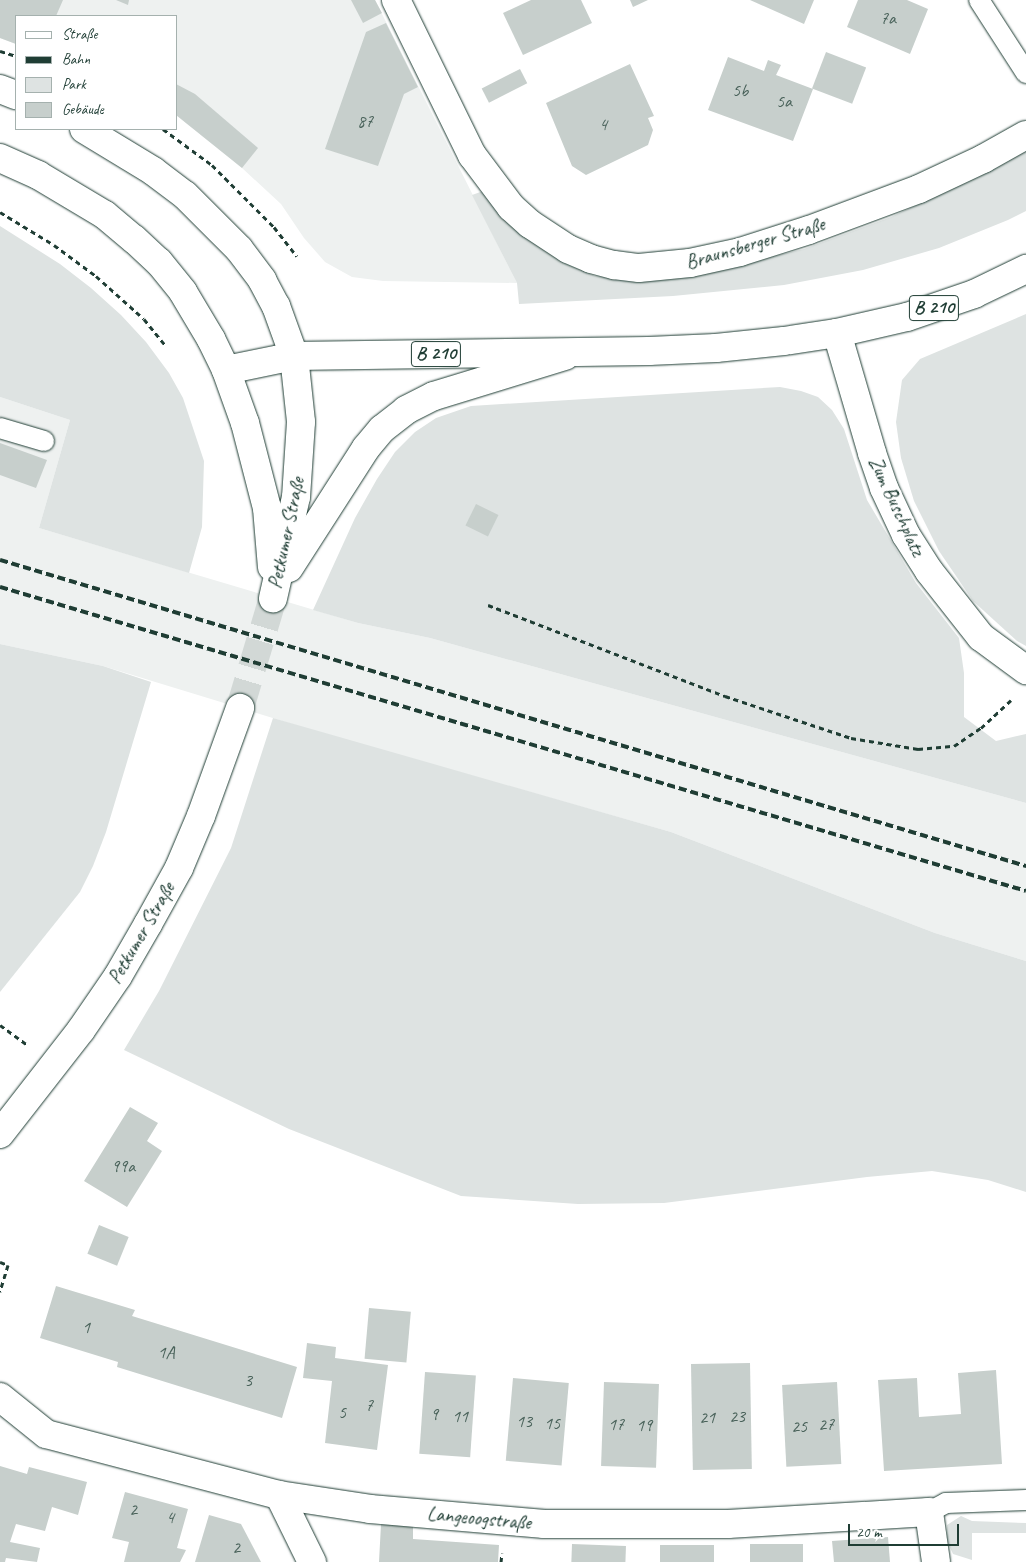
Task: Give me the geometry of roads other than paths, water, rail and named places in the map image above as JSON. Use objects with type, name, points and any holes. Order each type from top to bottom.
[{"type":"street","name":"Braunsberger Straße","points":[[396,0],[472,155],[511,207],[530,224],[568,249],[592,259],[614,265],[639,268],[690,263],[740,252],[920,189],[983,159],[1026,135]]},
{"type":"street","points":[[0,89],[15,96]]},
{"type":"street","name":"Petkumer Straße","points":[[86,130],[153,171],[185,195],[239,248],[262,280],[276,306],[294,356],[301,422],[300,465],[290,528],[272,598]]},
{"type":"street","name":"Petkumer Straße","points":[[0,158],[74,196],[105,216],[141,244],[159,262],[201,321],[226,370],[248,432],[266,508],[272,553],[272,598]]},
{"type":"street","name":"B 210","points":[[226,370],[294,356],[716,348],[837,333],[907,317],[974,294],[1026,269]]},
{"type":"street","name":"Zum Buschplatz","points":[[837,333],[872,453],[884,488],[906,535],[929,571],[981,638],[1026,670]]},
{"type":"street","points":[[272,598],[299,551],[366,448],[382,429],[406,410],[434,396],[579,352]]},
{"type":"street","name":"Petkumer Straße","points":[[0,1134],[81,1030],[118,976],[148,924],[179,868],[227,748],[240,708]]},
{"type":"street","name":"Langeoogstraße","points":[[0,1397],[46,1434],[279,1494],[370,1509],[544,1524],[728,1524],[929,1512]]},
{"type":"street","points":[[279,1494],[312,1562]]},
{"type":"street","points":[[929,1512],[936,1562]]},
{"type":"lane","points":[[979,0],[1026,72]]},
{"type":"lane","points":[[0,428],[44,442]]},
{"type":"lane","points":[[929,1512],[946,1504],[1026,1500]]},
{"type":"tunnel","points":[[240,708],[273,598]]},
{"type":"railway","points":[[0,560],[1026,866]]},
{"type":"railway","points":[[0,587],[1026,891]]}]
